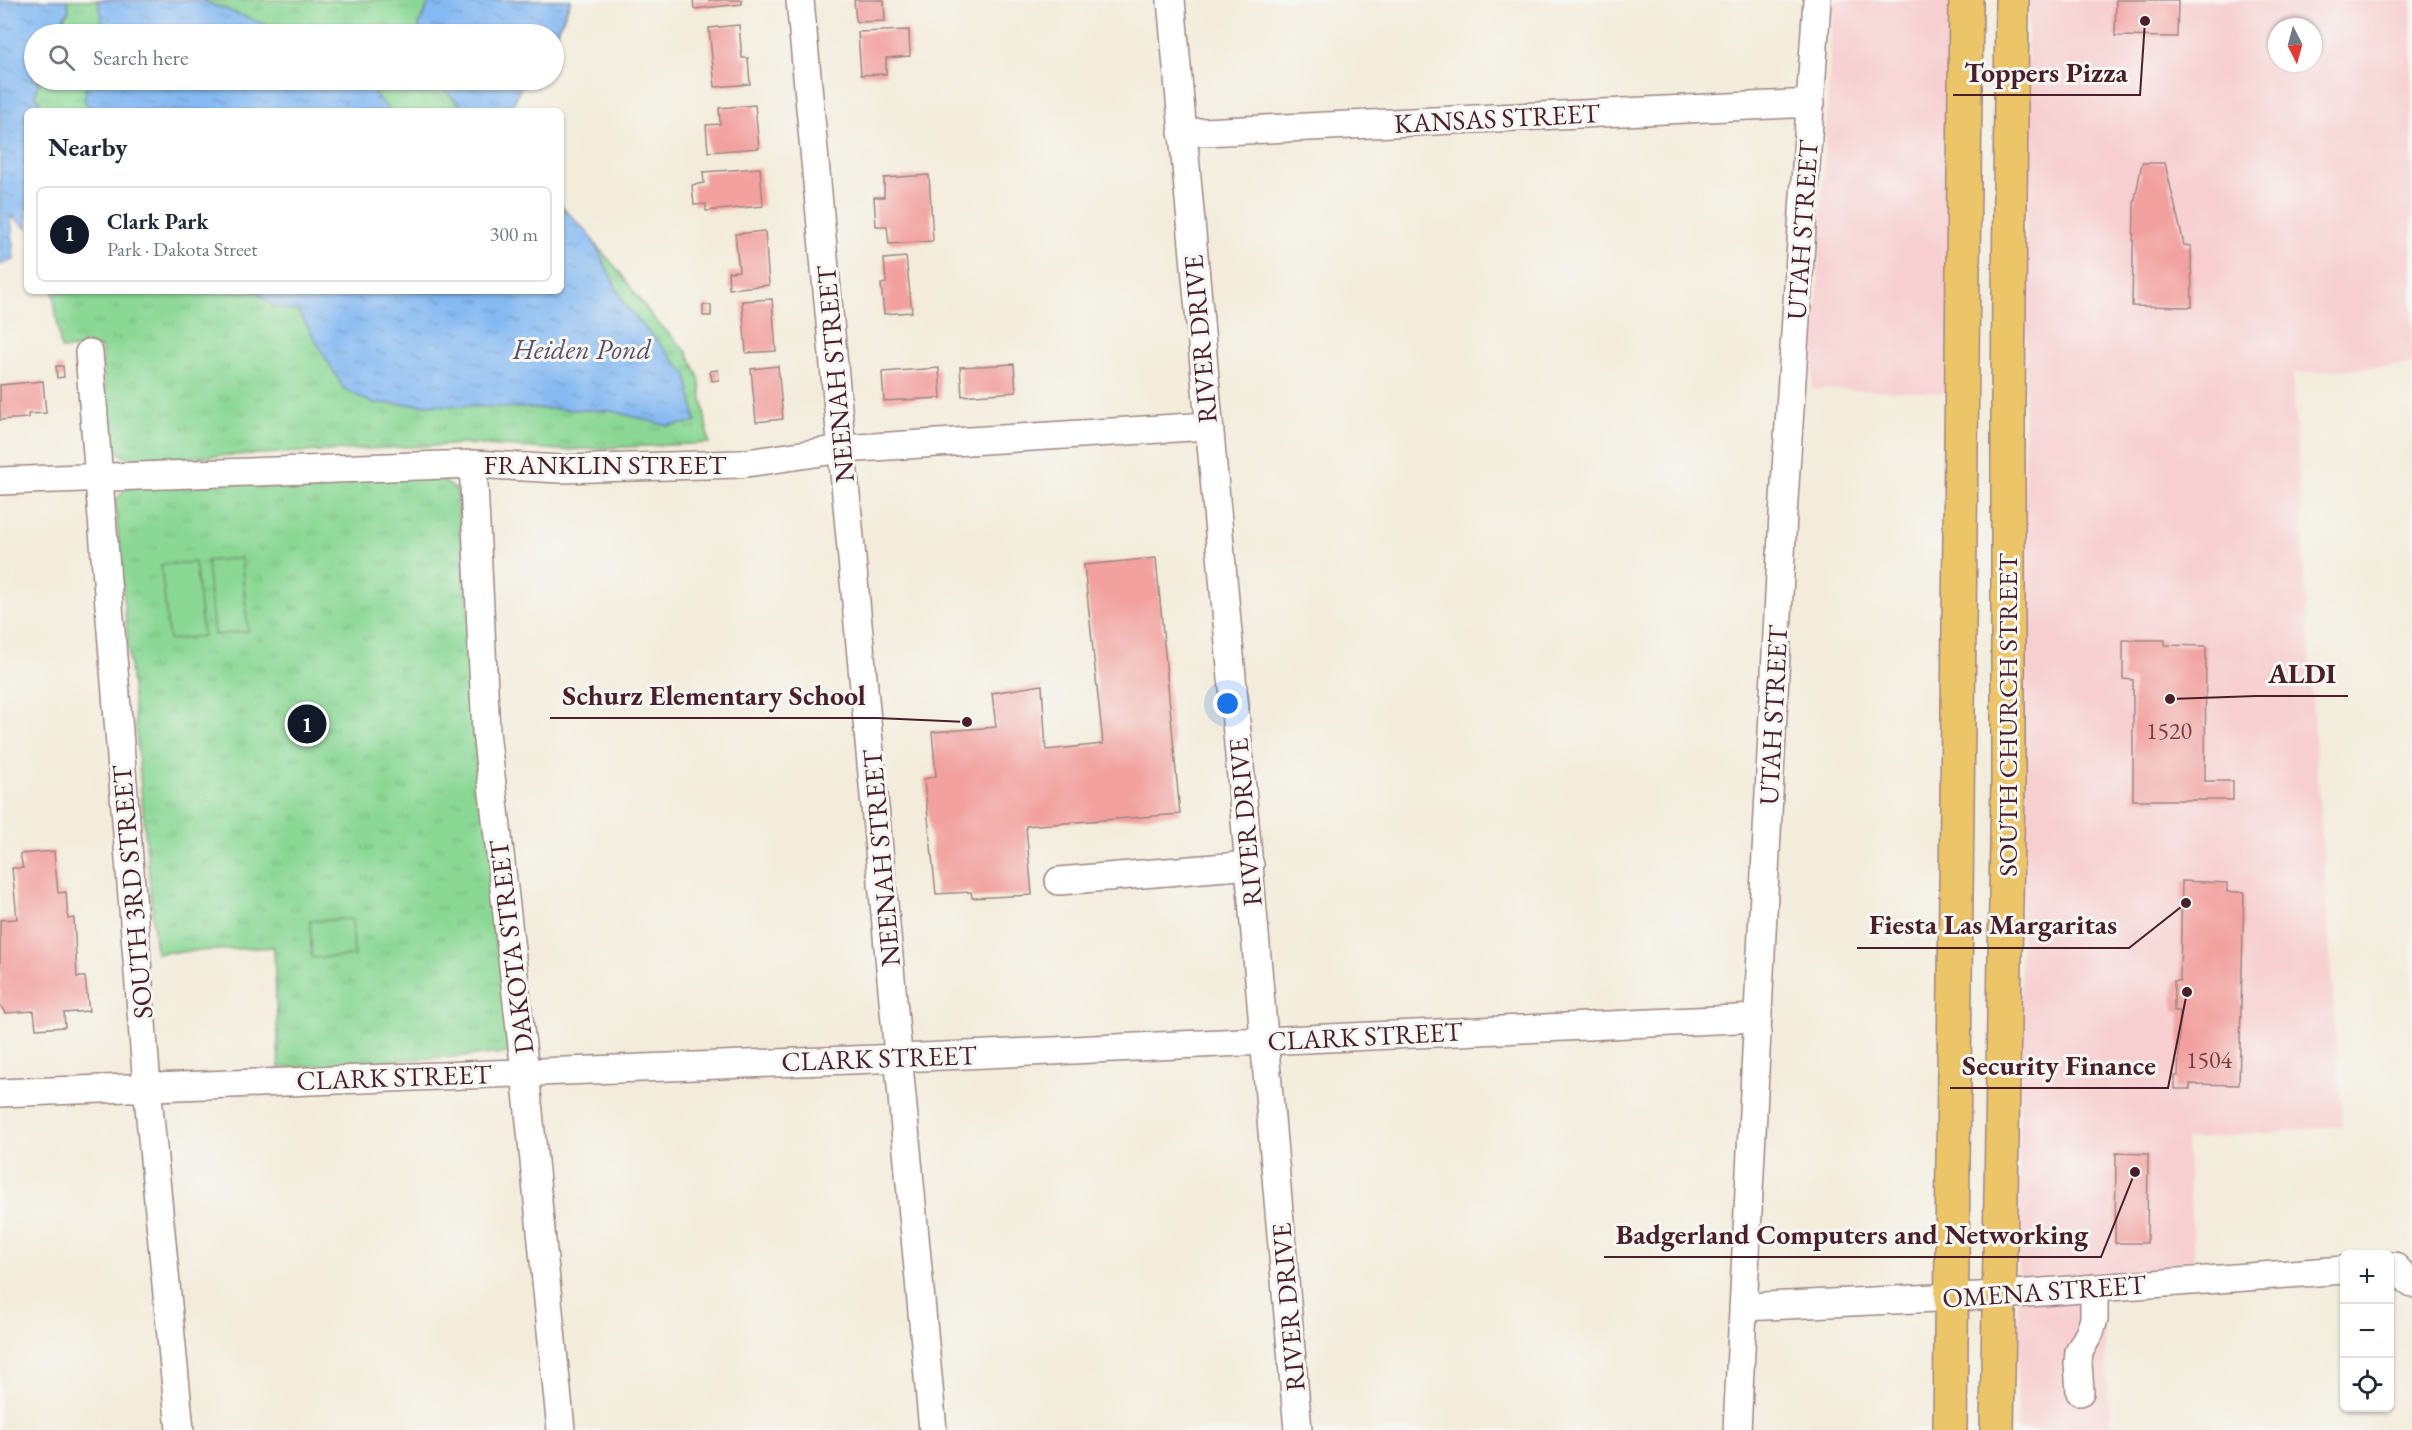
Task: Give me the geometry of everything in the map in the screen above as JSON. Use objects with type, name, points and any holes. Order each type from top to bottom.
[{"type":"main road","name":"SOUTH CHURCH STREET","points":[[1950,1430],[1966,0]]},
{"type":"main road","name":"SOUTH CHURCH STREET","points":[[1997,1430],[2008,782],[2008,398],[2012,0]]},
{"type":"street","name":"NEENAH STREET","points":[[800,0],[933,1430]]},
{"type":"street","name":"RIVER DRIVE","points":[[1171,0],[1208,426],[1266,1041],[1298,1430]]},
{"type":"street","name":"UTAH STREET","points":[[1737,1430],[1783,515],[1817,0]]},
{"type":"street","name":"KANSAS STREET","points":[[1182,133],[1811,103]]},
{"type":"street","name":"SOUTH 3RD STREET","points":[[89,353],[147,1086],[180,1430]]},
{"type":"street","name":"FRANKLIN STREET","points":[[0,481],[473,464],[560,469],[740,464],[842,449],[1208,426]]},
{"type":"street","name":"DAKOTA STREET","points":[[473,464],[486,732],[525,1072],[561,1430]]},
{"type":"street","points":[[1059,881],[1250,866]]},
{"type":"street","name":"CLARK STREET","points":[[0,1094],[147,1086],[900,1058],[1758,1018]]},
{"type":"street","points":[[2394,1266],[2412,1284]]},
{"type":"street","name":"OMENA STREET","points":[[1743,1307],[2000,1295],[2340,1270]]},
{"type":"street","points":[[2080,1392],[2079,1352],[2090,1332],[2094,1318],[2094,1288]]},
{"type":"shaded area","points":[[1833,0],[1953,0],[1950,393],[1812,389]]},
{"type":"shaded area","points":[[2028,0],[2412,0],[2412,365],[2293,373],[2306,607],[2342,1126],[2186,1140],[2195,1272],[2100,1278],[2111,1430],[2017,1430]]},
{"type":"green space","points":[[67,0],[571,0],[561,24],[60,24],[69,10]]},
{"type":"green space","points":[[36,90],[519,90],[511,108],[43,108],[35,95]]},
{"type":"green space","points":[[564,208],[618,270],[654,319],[687,352],[699,378],[709,443],[562,450],[470,444],[129,460],[118,452],[108,425],[101,347],[61,349],[53,294],[564,294]]},
{"type":"green space","points":[[436,475],[457,491],[509,1053],[279,1068],[274,947],[156,953],[115,501],[128,487]]},
{"type":"green space","points":[[241,558],[248,631],[214,635],[207,561]]},
{"type":"green space","points":[[195,562],[203,636],[169,640],[161,565]]},
{"type":"green space","points":[[352,919],[354,956],[312,958],[310,921]]},
{"type":"water","points":[[0,0],[67,0],[69,10],[60,24],[24,24],[24,90],[36,90],[35,95],[43,108],[24,108],[24,226],[11,216],[14,260],[0,265]]},
{"type":"water","points":[[98,0],[201,0],[265,24],[103,24]]},
{"type":"water","points":[[430,0],[570,0],[561,24],[420,24]]},
{"type":"water","points":[[86,90],[371,90],[387,108],[92,108],[85,103]]},
{"type":"water","points":[[445,90],[519,90],[511,108],[462,108]]},
{"type":"water","name":"Heiden Pond","points":[[564,210],[591,236],[625,305],[687,375],[696,422],[668,426],[612,411],[372,403],[344,389],[299,312],[274,307],[259,294],[564,294]]},
{"type":"building","points":[[693,0],[742,0],[742,4],[694,9]]},
{"type":"building","points":[[854,0],[884,0],[885,21],[856,22]]},
{"type":"building","points":[[2116,0],[2178,0],[2177,37],[2115,36]]},
{"type":"building","points":[[739,25],[742,58],[748,58],[750,84],[715,87],[709,28]]},
{"type":"building","points":[[909,30],[910,56],[886,58],[886,74],[861,75],[858,32]]},
{"type":"building","points":[[755,105],[759,148],[708,152],[706,125],[720,124],[719,108]]},
{"type":"building","points":[[2142,163],[2165,163],[2184,245],[2191,246],[2192,307],[2132,306],[2134,204]]},
{"type":"building","points":[[760,168],[763,206],[706,211],[706,204],[694,205],[692,185],[704,183],[703,172]]},
{"type":"building","points":[[929,175],[933,241],[889,244],[887,226],[876,226],[874,197],[884,197],[884,178]]},
{"type":"building","points":[[765,231],[769,285],[729,289],[728,272],[739,271],[735,234]]},
{"type":"building","points":[[906,257],[912,312],[884,314],[881,284],[886,283],[884,259]]},
{"type":"building","points":[[772,299],[776,351],[746,353],[742,301]]},
{"type":"building","points":[[703,305],[711,305],[711,316],[703,316]]},
{"type":"building","points":[[1014,364],[1016,392],[962,396],[960,367]]},
{"type":"building","points":[[56,366],[63,366],[64,377],[57,378]]},
{"type":"building","points":[[778,366],[783,419],[756,422],[751,369]]},
{"type":"building","points":[[939,368],[941,398],[884,401],[882,372]]},
{"type":"building","points":[[718,370],[719,380],[712,381],[710,371]]},
{"type":"building","points":[[43,381],[46,413],[28,414],[28,418],[0,420],[0,385]]},
{"type":"building","points":[[1156,558],[1180,814],[1026,826],[1032,895],[972,898],[971,892],[936,894],[924,779],[936,776],[932,732],[996,727],[992,693],[1042,685],[1046,750],[1103,744],[1084,565]]},
{"type":"building","points":[[2123,640],[2165,640],[2165,645],[2206,646],[2205,781],[2233,781],[2233,800],[2133,800],[2133,680],[2123,679]]},
{"type":"building","points":[[54,851],[58,893],[66,892],[68,919],[74,918],[77,977],[85,977],[89,1011],[64,1013],[65,1027],[36,1029],[34,1011],[5,1013],[0,1005],[0,920],[17,919],[12,868],[23,868],[20,854]]},
{"type":"building","points":[[2182,881],[2227,883],[2227,892],[2244,892],[2239,1085],[2190,1084],[2190,1089],[2175,1089],[2175,1076],[2178,1076],[2180,1011],[2174,1011],[2174,981],[2180,981]]},
{"type":"building","points":[[2116,1153],[2148,1154],[2147,1243],[2115,1243]]},
{"type":"place","name":"Toppers Pizza","points":[[2145,21]]},
{"type":"place","name":"ALDI","points":[[2170,699]]},
{"type":"place","name":"Schurz Elementary School","points":[[967,722]]},
{"type":"place","name":"Clark Park","points":[[307,724]]},
{"type":"place","name":"Fiesta Las Margaritas","points":[[2186,903]]},
{"type":"place","name":"Security Finance","points":[[2187,992]]},
{"type":"place","name":"Badgerland Computers and Networking","points":[[2135,1172]]}]
